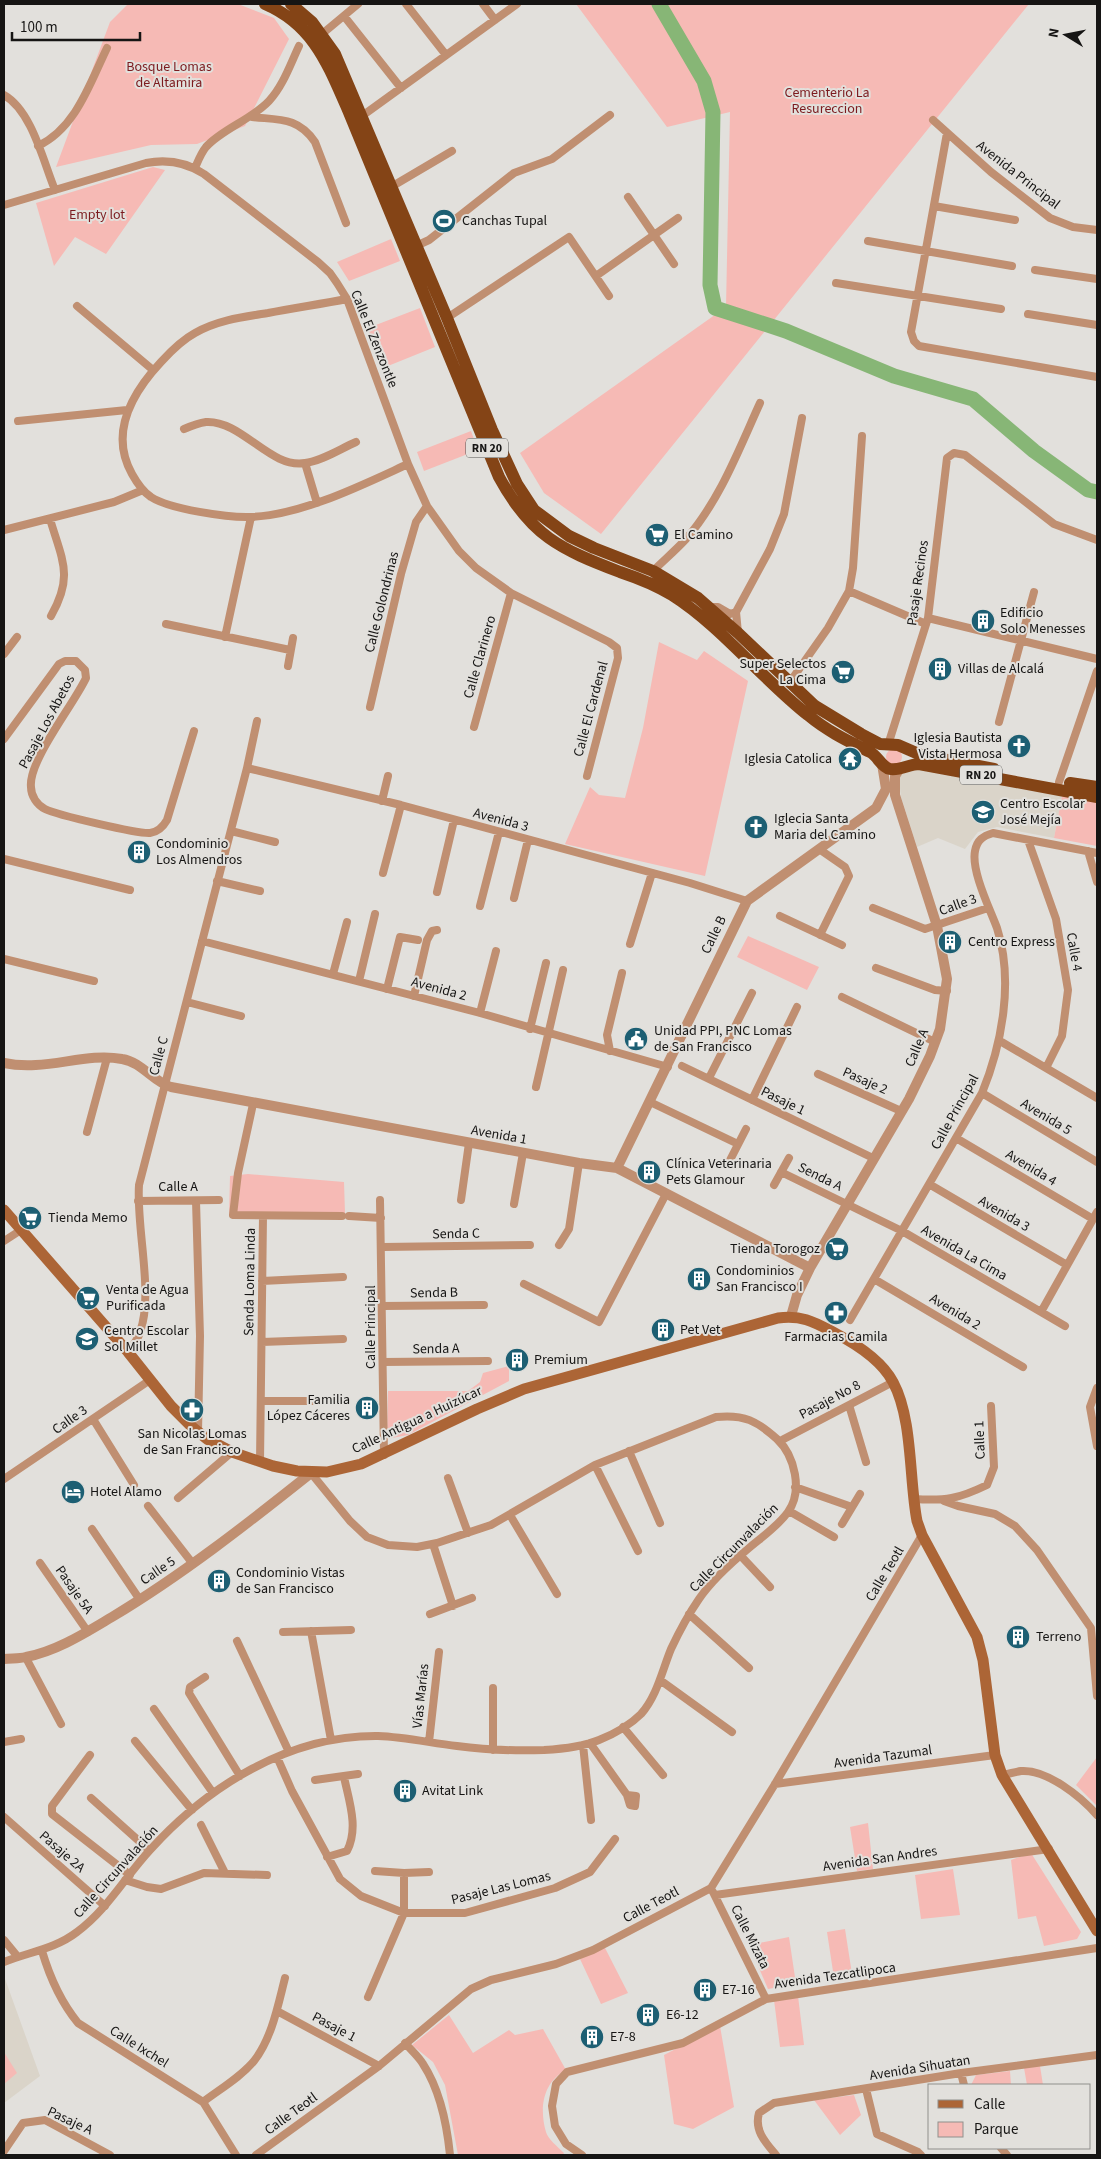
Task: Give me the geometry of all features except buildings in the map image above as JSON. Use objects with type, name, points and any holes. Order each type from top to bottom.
[{"type":"highway","name":"RN 20","points":[[265,4],[286,15],[303,29],[324,58],[348,110],[499,477],[522,514],[548,539],[572,553],[672,594],[808,715],[838,736],[872,753],[889,769],[919,764],[1097,797]]},
{"type":"highway","name":"RN 20","points":[[291,4],[312,22],[335,54],[516,484],[534,510],[573,538],[653,571],[672,581],[710,607],[815,706],[880,744],[1060,782],[1097,787]]},
{"type":"highway","points":[[882,764],[881,755],[888,745]]},
{"type":"highway","points":[[902,767],[908,759],[905,748]]},
{"type":"main road","name":"Calle Antigua a Huizúcar","points":[[4,1210],[128,1352],[171,1406],[198,1432],[232,1452],[285,1469],[311,1473],[348,1468],[384,1455],[477,1409],[524,1389],[759,1323],[791,1316]]},
{"type":"main road","points":[[791,1316],[806,1318],[841,1336],[875,1360],[893,1382],[905,1420],[917,1522],[922,1535],[978,1637],[983,1660],[995,1755],[1002,1775],[1097,1930]]},
{"type":"street","points":[[322,34],[358,4]]},
{"type":"street","points":[[406,4],[446,56]]},
{"type":"street","points":[[483,4],[495,20]]},
{"type":"street","points":[[362,116],[517,4]]},
{"type":"street","points":[[344,16],[401,88]]},
{"type":"street","points":[[195,168],[206,148],[252,117],[270,100],[282,84],[299,46]]},
{"type":"street","points":[[38,146],[49,140],[73,116],[107,48]]},
{"type":"street","points":[[4,95],[20,108],[27,120],[55,190]]},
{"type":"street","points":[[416,246],[429,240],[514,173],[552,159],[610,114]]},
{"type":"street","points":[[252,117],[289,121],[300,126],[308,133],[315,142],[346,223]]},
{"type":"street","name":"Avenida Principal","points":[[934,120],[947,134],[991,172],[1050,218],[1074,227],[1097,230]]},
{"type":"street","points":[[947,134],[911,332],[914,341],[920,346],[1097,377]]},
{"type":"street","points":[[392,187],[452,151]]},
{"type":"street","name":"Calle El Zenzontle","points":[[4,205],[151,162],[167,161],[195,168],[330,273],[347,299],[408,464],[427,506],[459,551],[476,568],[511,593],[601,638],[617,648]]},
{"type":"street","points":[[628,197],[674,264]]},
{"type":"street","points":[[934,206],[1016,220]]},
{"type":"street","points":[[596,276],[678,218]]},
{"type":"street","points":[[447,318],[569,237],[609,296]]},
{"type":"street","points":[[868,241],[1012,266]]},
{"type":"street","points":[[1035,270],[1097,279]]},
{"type":"street","points":[[836,283],[1001,309]]},
{"type":"street","points":[[347,299],[232,319],[212,325],[183,341],[153,370],[133,397],[127,410],[122,440],[129,468],[151,497],[172,506],[235,517],[251,517],[269,515],[317,503],[350,491],[408,464]]},
{"type":"street","points":[[77,306],[153,370]]},
{"type":"street","points":[[1028,314],[1097,325]]},
{"type":"street","points":[[653,571],[686,539],[705,514],[721,487],[760,403]]},
{"type":"street","points":[[18,421],[127,410]]},
{"type":"street","points":[[738,633],[736,612],[770,549],[784,514],[802,418]]},
{"type":"street","points":[[184,429],[200,423],[217,423],[237,432],[280,458],[305,463],[356,442]]},
{"type":"street","points":[[790,682],[828,628],[850,592],[862,436]]},
{"type":"street","name":"Pasaje Recinos","points":[[888,745],[927,621],[947,458],[954,453],[964,455],[1054,524],[1097,540]]},
{"type":"street","points":[[305,463],[317,503]]},
{"type":"street","points":[[4,530],[114,502],[144,490]]},
{"type":"street","name":"Calle Golondrinas","points":[[370,707],[401,574],[416,522],[427,506]]},
{"type":"street","points":[[225,637],[251,517]]},
{"type":"street","points":[[50,518],[66,576],[61,599],[52,616]]},
{"type":"street","points":[[850,592],[927,621],[1097,659]]},
{"type":"street","points":[[999,722],[1034,592]]},
{"type":"street","name":"Calle Clarinero","points":[[474,727],[511,593]]},
{"type":"street","points":[[710,607],[718,607],[730,614],[736,612]]},
{"type":"street","points":[[166,624],[290,650]]},
{"type":"street","points":[[4,654],[17,637]]},
{"type":"street","points":[[288,666],[293,638]]},
{"type":"street","name":"Calle El Cardenal","points":[[587,776],[618,658],[617,648]]},
{"type":"street","name":"Pasaje Los Abetos","points":[[4,739],[59,664],[65,661],[76,661],[85,670],[86,678],[52,734],[31,778],[30,788],[33,797],[44,808],[65,815],[149,833],[163,827],[167,820],[194,731]]},
{"type":"street","points":[[1060,782],[1097,671]]},
{"type":"street","name":"Calle C","points":[[128,1352],[140,1334],[144,1315],[144,1284],[138,1201],[139,1185],[231,831],[257,721]]},
{"type":"street","points":[[876,808],[884,797],[886,789],[882,764]]},
{"type":"street","name":"Calle A","points":[[791,1316],[796,1295],[810,1268],[901,1112],[923,1070],[940,1029],[947,991],[946,968],[937,926],[899,810],[894,785],[895,776],[902,767]]},
{"type":"street","name":"Avenida 3","points":[[247,768],[401,805],[652,873],[747,901]]},
{"type":"street","points":[[382,801],[388,776]]},
{"type":"street","points":[[383,873],[401,805]]},
{"type":"street","points":[[876,808],[886,805],[899,810]]},
{"type":"street","name":"Calle B","points":[[618,1168],[747,901],[876,808]]},
{"type":"street","points":[[437,892],[454,820]]},
{"type":"street","points":[[231,831],[275,842]]},
{"type":"street","points":[[480,906],[500,832]]},
{"type":"street","name":"Calle Principal","points":[[850,1320],[982,1093],[994,1065],[1000,1041],[1004,998],[1003,954],[997,928],[988,908],[975,858],[979,841],[981,838],[993,833],[1097,853]]},
{"type":"street","points":[[514,898],[528,840]]},
{"type":"street","name":"Calle 4","points":[[1028,840],[1056,918],[1068,990],[1062,1036],[1046,1068]]},
{"type":"street","points":[[819,849],[845,866],[849,876],[820,935]]},
{"type":"street","points":[[1088,851],[1097,882]]},
{"type":"street","points":[[4,859],[130,890]]},
{"type":"street","points":[[630,944],[652,873]]},
{"type":"street","points":[[217,881],[260,890]]},
{"type":"street","points":[[873,908],[925,928],[937,926]]},
{"type":"street","name":"Calle 3","points":[[937,926],[988,908]]},
{"type":"street","points":[[359,981],[375,914]]},
{"type":"street","points":[[780,916],[842,945]]},
{"type":"street","points":[[333,974],[346,922]]},
{"type":"street","points":[[414,996],[427,940],[432,931],[437,930]]},
{"type":"street","points":[[387,989],[400,937],[418,940]]},
{"type":"street","name":"Avenida 2","points":[[202,941],[480,1013],[530,1029],[668,1067]]},
{"type":"street","points":[[480,1013],[496,951]]},
{"type":"street","points":[[4,959],[94,981]]},
{"type":"street","points":[[530,1029],[546,963]]},
{"type":"street","points":[[876,968],[936,990],[947,991]]},
{"type":"street","points":[[536,1087],[563,970]]},
{"type":"street","points":[[610,1051],[607,1035],[622,973]]},
{"type":"street","points":[[709,1078],[752,993]]},
{"type":"street","points":[[842,997],[935,1042]]},
{"type":"street","points":[[186,1002],[241,1016]]},
{"type":"street","points":[[752,1100],[797,1007]]},
{"type":"street","points":[[1000,1041],[1095,1097],[1097,1088]]},
{"type":"street","points":[[87,1132],[108,1058]]},
{"type":"street","points":[[4,1063],[28,1067],[108,1058],[122,1059],[132,1062],[164,1085]]},
{"type":"street","name":"Pasaje 1","points":[[682,1066],[873,1158]]},
{"type":"street","name":"Pasaje 2","points":[[818,1074],[901,1112]]},
{"type":"street","name":"Avenida 1","points":[[164,1085],[253,1104],[579,1163],[618,1168],[810,1268]]},
{"type":"street","name":"Avenida 5","points":[[982,1093],[1097,1162]]},
{"type":"street","points":[[650,1102],[738,1144]]},
{"type":"street","name":"Senda Loma Linda","points":[[253,1104],[238,1173],[233,1215],[263,1216],[260,1462]]},
{"type":"street","points":[[728,1164],[746,1130]]},
{"type":"street","name":"Avenida 4","points":[[956,1138],[1095,1216]]},
{"type":"street","points":[[461,1200],[469,1143]]},
{"type":"street","points":[[514,1204],[523,1153]]},
{"type":"street","points":[[774,1185],[789,1158]]},
{"type":"street","points":[[560,1245],[570,1229],[579,1163]]},
{"type":"street","name":"Senda A","points":[[782,1172],[848,1204]]},
{"type":"street","name":"Avenida 3","points":[[929,1184],[1067,1265]]},
{"type":"street","points":[[524,1284],[599,1322],[666,1194]]},
{"type":"street","name":"Calle A","points":[[138,1201],[219,1200]]},
{"type":"street","name":"Calle Principal","points":[[380,1200],[382,1218],[384,1455]]},
{"type":"street","points":[[196,1201],[200,1336],[198,1432]]},
{"type":"street","name":"Avenida La Cima","points":[[848,1204],[902,1231],[1065,1326]]},
{"type":"street","points":[[263,1216],[382,1218]]},
{"type":"street","points":[[1040,1312],[1095,1216]]},
{"type":"street","points":[[4,1241],[21,1230]]},
{"type":"street","name":"Senda C","points":[[382,1247],[530,1245]]},
{"type":"street","points":[[262,1281],[343,1277]]},
{"type":"street","name":"Avenida 2","points":[[874,1279],[1023,1367]]},
{"type":"street","name":"Senda B","points":[[383,1306],[484,1305]]},
{"type":"street","points":[[262,1342],[343,1339]]},
{"type":"street","name":"Senda A","points":[[383,1362],[488,1361]]},
{"type":"street","name":"Calle 3","points":[[4,1480],[150,1380]]},
{"type":"street","name":"Pasaje No 8","points":[[780,1441],[893,1382]]},
{"type":"street","points":[[1097,1388],[1090,1407],[1097,1446]]},
{"type":"street","points":[[261,1401],[344,1401]]},
{"type":"street","points":[[849,1405],[866,1462]]},
{"type":"street","name":"Calle 1","points":[[914,1499],[944,1500],[958,1497],[987,1485],[994,1467],[991,1406]]},
{"type":"street","name":"Calle Circunvalación","points":[[4,1962],[42,1951],[76,1933],[105,1906],[150,1850],[192,1810],[213,1793],[240,1776],[304,1746],[330,1740],[378,1736],[493,1750],[556,1749],[586,1744],[623,1727],[640,1714],[660,1680],[672,1647],[689,1614],[714,1580],[789,1511],[795,1487],[794,1466],[780,1441],[753,1420],[724,1416],[708,1420],[594,1465],[510,1515],[468,1533],[417,1547],[381,1543],[367,1537],[350,1521],[311,1473]]},
{"type":"street","points":[[93,1419],[134,1485]]},
{"type":"street","points":[[629,1451],[660,1523]]},
{"type":"street","points":[[178,1498],[232,1452]]},
{"type":"street","points":[[594,1465],[638,1551]]},
{"type":"street","name":"Calle 5","points":[[4,1658],[26,1658],[57,1648],[88,1632],[193,1564],[311,1473]]},
{"type":"street","points":[[448,1478],[468,1533]]},
{"type":"street","points":[[795,1487],[852,1507]]},
{"type":"street","points":[[842,1524],[860,1494]]},
{"type":"street","points":[[944,1500],[958,1506],[995,1514],[1014,1526],[1037,1550],[1094,1627],[1097,1696]]},
{"type":"street","points":[[148,1506],[193,1564]]},
{"type":"street","points":[[789,1511],[834,1537]]},
{"type":"street","points":[[510,1515],[557,1594]]},
{"type":"street","points":[[92,1529],[140,1600]]},
{"type":"street","name":"Calle Teotl","points":[[256,2155],[378,2066],[471,1989],[491,1980],[556,1964],[593,1950],[713,1891],[922,1535]]},
{"type":"street","points":[[433,1544],[453,1606]]},
{"type":"street","points":[[740,1555],[770,1587]]},
{"type":"street","name":"Pasaje 5A","points":[[40,1563],[88,1632]]},
{"type":"street","points":[[430,1614],[472,1598]]},
{"type":"street","points":[[689,1614],[750,1668]]},
{"type":"street","points":[[283,1632],[351,1630]]},
{"type":"street","points":[[311,1631],[330,1740]]},
{"type":"street","points":[[237,1641],[290,1752]]},
{"type":"street","name":"Vías Marías","points":[[429,1742],[439,1652]]},
{"type":"street","points":[[26,1658],[61,1724]]},
{"type":"street","points":[[205,1677],[190,1687],[189,1692],[240,1776]]},
{"type":"street","points":[[660,1680],[732,1732]]},
{"type":"street","points":[[493,1688],[493,1750]]},
{"type":"street","points":[[154,1709],[213,1793]]},
{"type":"street","points":[[623,1727],[663,1775]]},
{"type":"street","points":[[4,1742],[20,1739]]},
{"type":"street","points":[[135,1741],[192,1810]]},
{"type":"street","points":[[586,1744],[627,1795]]},
{"type":"street","points":[[586,1744],[591,1820]]},
{"type":"street","points":[[90,1755],[52,1806],[52,1814],[127,1877],[147,1887],[161,1889],[204,1874],[268,1874]]},
{"type":"street","name":"Avenida Tazumal","points":[[775,1784],[995,1755]]},
{"type":"street","name":"Pasaje Las Lomas","points":[[278,1757],[292,1792],[340,1879],[352,1891],[374,1902],[404,1913],[465,1913],[555,1888],[590,1872],[615,1839]]},
{"type":"street","points":[[1002,1775],[1023,1771],[1049,1778],[1079,1797],[1097,1815]]},
{"type":"street","points":[[315,1780],[358,1774]]},
{"type":"street","points":[[328,1857],[347,1851],[353,1839],[354,1830],[344,1777]]},
{"type":"street","points":[[91,1798],[150,1850]]},
{"type":"street","name":"Pasaje 2A","points":[[4,1817],[105,1906]]},
{"type":"street","points":[[201,1825],[226,1873]]},
{"type":"street","name":"Avenida San Andres","points":[[713,1891],[1049,1849]]},
{"type":"street","points":[[375,1871],[429,1872]]},
{"type":"street","points":[[368,1997],[404,1913],[404,1873]]},
{"type":"street","name":"Calle Mizata","points":[[713,1891],[766,1999]]},
{"type":"street","points":[[4,1940],[18,1957]]},
{"type":"street","name":"Avenida Tezcatlipoca","points":[[582,2155],[566,2144],[555,2126],[552,2106],[556,2084],[567,2072],[683,2043],[766,1999],[1097,1948]]},
{"type":"street","name":"Calle Ixchel","points":[[42,1951],[54,1986],[78,2024],[203,2102],[236,2155]]},
{"type":"street","points":[[203,2102],[255,2060],[264,2044],[277,2011],[285,1978]]},
{"type":"street","name":"Pasaje 1","points":[[277,2011],[378,2066]]},
{"type":"street","points":[[405,2043],[423,2063],[435,2087],[450,2155]]},
{"type":"street","name":"Avenida Sihuatan","points":[[776,2155],[763,2139],[756,2122],[759,2113],[774,2103],[961,2073],[1097,2055]]},
{"type":"street","points":[[961,2073],[964,2084]]},
{"type":"street","points":[[866,2089],[877,2134],[921,2155]]},
{"type":"street","name":"Pasaje A","points":[[4,2151],[23,2123],[44,2120],[110,2155]]},
{"type":"shaded area","name":"Centro Escolar José Mejía","points":[[914,767],[1062,796],[1054,838],[997,827],[978,832],[965,849],[938,838],[917,847],[901,797],[899,781],[900,773]]},
{"type":"shaded area","points":[[4,1976],[40,2076],[4,2103]]},
{"type":"green space","name":"Bosque Lomas de Altamira","points":[[128,4],[238,4],[274,18],[289,39],[245,126],[197,144],[151,145],[56,167],[110,22]]},
{"type":"green space","name":"Cementerio La Resureccion","points":[[576,4],[1029,4],[601,534],[544,493],[520,453],[726,307],[730,112],[667,127]]},
{"type":"green space","name":"Empty lot","points":[[153,167],[165,170],[106,254],[75,237],[54,266],[36,203]]},
{"type":"green space","points":[[391,239],[400,261],[349,281],[337,262]]},
{"type":"green space","points":[[420,308],[435,347],[383,368],[368,328]]},
{"type":"green space","points":[[471,431],[478,450],[424,471],[417,452]]},
{"type":"green space","points":[[659,642],[697,660],[704,651],[748,681],[705,876],[565,844],[590,787],[599,795],[625,798],[643,728]]},
{"type":"green space","points":[[894,749],[900,751],[902,757],[900,763],[894,765],[888,763],[886,757],[888,751]]},
{"type":"green space","points":[[1062,796],[1097,802],[1097,846],[1054,838]]},
{"type":"green space","points":[[748,936],[819,967],[807,990],[737,957]]},
{"type":"green space","points":[[248,1174],[344,1182],[345,1213],[229,1216],[230,1176]]},
{"type":"green space","points":[[509,1366],[509,1381],[408,1435],[387,1439],[388,1391],[468,1391],[480,1382],[483,1373]]},
{"type":"green space","points":[[1097,1757],[1097,1806],[1076,1785]]},
{"type":"green space","points":[[868,1823],[873,1869],[857,1871],[850,1827]]},
{"type":"green space","points":[[1031,1853],[1081,1932],[1077,1939],[1044,1946],[1036,1916],[1018,1919],[1011,1860]]},
{"type":"green space","points":[[953,1869],[960,1915],[921,1919],[915,1875]]},
{"type":"green space","points":[[845,1929],[852,1974],[834,1978],[827,1932]]},
{"type":"green space","points":[[789,1937],[796,1984],[768,1989],[749,1945]]},
{"type":"green space","points":[[604,1946],[628,1993],[601,2004],[580,1959]]},
{"type":"green space","points":[[798,1996],[804,2045],[780,2047],[774,2000]]},
{"type":"green space","points":[[449,2015],[473,2053],[509,2030],[515,2035],[543,2029],[566,2070],[552,2081],[543,2105],[547,2135],[564,2153],[563,2155],[458,2155],[445,2085],[433,2062],[412,2045]]},
{"type":"green space","points":[[720,2026],[734,2107],[693,2129],[674,2124],[664,2055]]},
{"type":"green space","points":[[4,2052],[17,2073],[4,2084]]},
{"type":"green space","points":[[1040,2066],[1043,2084],[1027,2084],[1024,2068]]},
{"type":"green space","points":[[1010,2071],[1011,2084],[972,2084],[976,2075]]},
{"type":"green space","points":[[854,2095],[861,2115],[840,2135],[814,2100]]},
{"type":"waterway","points":[[659,4],[704,81],[713,112],[710,285],[715,308],[786,331],[894,376],[973,399],[1034,451],[1088,490],[1097,492]]},
{"type":"place","name":"Canchas Tupal","points":[[444,221]]},
{"type":"place","name":"El Camino","points":[[657,535]]},
{"type":"place","name":"Edificio Solo Menesses","points":[[983,621]]},
{"type":"place","name":"Villas de Alcalá","points":[[940,669]]},
{"type":"place","name":"Super Selectos La Cima","points":[[843,672]]},
{"type":"place","name":"Iglesia Bautista Vista Hermosa","points":[[1019,746]]},
{"type":"place","name":"Iglesia Catolica","points":[[850,759]]},
{"type":"place","name":"Centro Escolar José Mejía","points":[[983,812]]},
{"type":"place","name":"Iglecia Santa Maria del Camino","points":[[756,827]]},
{"type":"place","name":"Condominio Los Almendros","points":[[139,852]]},
{"type":"place","name":"Centro Express","points":[[950,942]]},
{"type":"place","name":"Unidad PPI, PNC Lomas de San Francisco","points":[[636,1039]]},
{"type":"place","name":"Clínica Veterinaria Pets Glamour","points":[[649,1172]]},
{"type":"place","name":"Tienda Memo","points":[[30,1218]]},
{"type":"place","name":"Tienda Torogoz","points":[[837,1249]]},
{"type":"place","name":"Condominios San Francisco I","points":[[699,1279]]},
{"type":"place","name":"Venta de Agua Purificada","points":[[88,1298]]},
{"type":"place","name":"Farmacias Camila","points":[[836,1313]]},
{"type":"place","name":"Pet Vet","points":[[663,1330]]},
{"type":"place","name":"Centro Escolar Sol Millet","points":[[87,1339]]},
{"type":"place","name":"Premium","points":[[517,1360]]},
{"type":"place","name":"Familia López Cáceres","points":[[367,1408]]},
{"type":"place","name":"San Nicolas Lomas de San Francisco","points":[[192,1410]]},
{"type":"place","name":"Hotel Alamo","points":[[73,1492]]},
{"type":"place","name":"Condominio Vistas de San Francisco","points":[[219,1581]]},
{"type":"place","name":"Terreno","points":[[1018,1637]]},
{"type":"place","name":"Avitat Link","points":[[405,1791]]},
{"type":"place","name":"E7-16","points":[[705,1990]]},
{"type":"place","name":"E6-12","points":[[648,2015]]},
{"type":"place","name":"E7-8","points":[[592,2037]]}]
